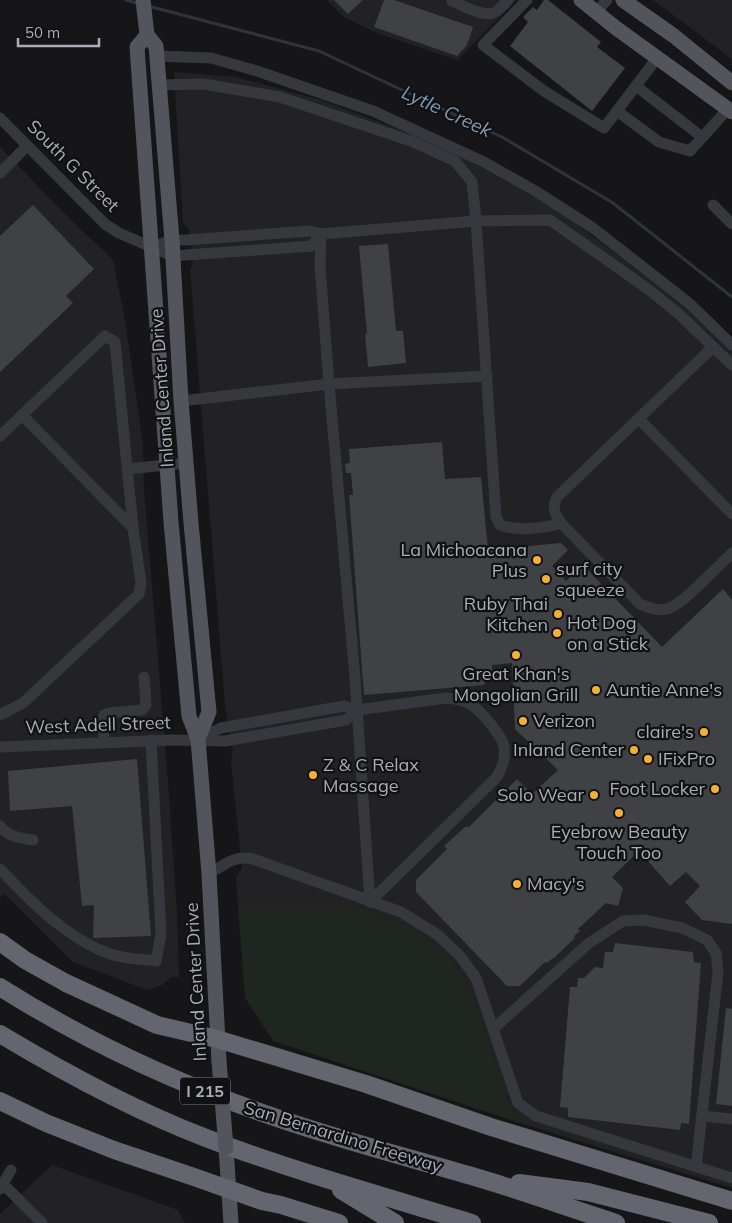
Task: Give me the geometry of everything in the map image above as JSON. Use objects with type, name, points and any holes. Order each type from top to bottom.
[{"type":"highway","points":[[0,942],[25,960],[66,983],[114,1007],[157,1025],[217,1039],[366,1084],[491,1126],[732,1201]]},
{"type":"highway","name":"San Bernardino Freeway","points":[[0,987],[98,1043],[140,1064],[210,1093],[279,1119],[477,1178],[616,1223]]},
{"type":"highway","name":"I 215","points":[[0,1034],[51,1065],[119,1100],[205,1137],[321,1177],[472,1223]]},
{"type":"highway","points":[[0,1101],[88,1140],[227,1180],[262,1201],[339,1223]]},
{"type":"highway","points":[[321,1177],[396,1223]]},
{"type":"highway","points":[[477,1178],[588,1192],[709,1223]]},
{"type":"main road","name":"Inland Center Drive","points":[[143,0],[147,36],[156,46],[157,56],[172,240],[181,401],[209,712],[198,739]]},
{"type":"main road","points":[[581,0],[616,28],[730,110]]},
{"type":"main road","points":[[623,0],[674,36],[732,83]]},
{"type":"main road","name":"Inland Center Drive","points":[[147,36],[137,47],[167,464],[189,716],[198,739],[209,874],[217,1039],[231,1223]]},
{"type":"street","points":[[451,0],[488,14],[494,13],[508,0]]},
{"type":"street","points":[[527,0],[483,45],[544,91],[604,128],[657,58]]},
{"type":"street","points":[[596,11],[607,0]]},
{"type":"street","points":[[157,56],[211,58],[257,70],[374,111],[484,162],[537,192],[593,228],[689,304],[732,345]]},
{"type":"street","points":[[159,85],[203,84],[280,97],[410,141],[455,161],[472,182],[496,517],[500,525],[510,528],[549,527],[561,523]]},
{"type":"street","points":[[636,86],[702,137]]},
{"type":"street","points":[[617,111],[660,142],[690,151],[730,110]]},
{"type":"street","name":"South G Street","points":[[0,118],[105,224],[119,233],[172,256]]},
{"type":"street","points":[[0,173],[27,146]]},
{"type":"street","points":[[713,205],[732,224]]},
{"type":"street","points":[[152,247],[172,240],[310,231],[322,234],[476,221],[550,220],[648,289],[680,315],[732,365]]},
{"type":"street","points":[[172,256],[312,246],[322,234]]},
{"type":"street","points":[[322,234],[320,266],[358,710],[370,902]]},
{"type":"street","points":[[0,436],[106,336],[115,342],[133,528],[141,583],[139,594],[23,703],[0,715]]},
{"type":"street","points":[[713,347],[557,497],[553,506],[554,512],[561,523],[640,604],[654,610],[669,608],[682,600],[732,553]]},
{"type":"street","points":[[181,401],[329,384],[487,376]]},
{"type":"street","points":[[22,415],[133,528]]},
{"type":"street","points":[[639,419],[732,514]]},
{"type":"street","points":[[127,469],[186,462]]},
{"type":"street","points":[[104,742],[104,715],[142,710],[146,706],[144,677]]},
{"type":"street","points":[[198,739],[221,728],[344,706],[358,710],[446,698],[472,705],[496,731],[504,746],[504,764],[497,777],[370,902]]},
{"type":"street","name":"West Adell Street","points":[[0,747],[198,739]]},
{"type":"street","points":[[0,868],[23,894],[73,936],[111,954],[156,961],[161,934],[151,740]]},
{"type":"street","points":[[0,826],[3,831],[12,836],[33,840]]},
{"type":"street","points":[[209,874],[236,858],[253,859],[401,912],[420,922],[438,934],[460,956],[476,978],[518,1103],[536,1116],[732,1178]]},
{"type":"street","points":[[493,1029],[589,943],[622,921],[644,920],[682,928],[707,940],[716,953],[718,972],[696,1167]]},
{"type":"street","points":[[702,1116],[732,1119]]},
{"type":"street","points":[[11,1170],[1,1186],[42,1223]]},
{"type":"shaded area","points":[[327,0],[517,0],[457,60],[377,33],[344,17]]},
{"type":"shaded area","points":[[653,0],[732,0],[732,60],[716,47]]},
{"type":"shaded area","points":[[174,72],[236,77],[321,100],[409,133],[478,165],[559,211],[688,307],[732,350],[732,1188],[523,1124],[506,1096],[357,907],[238,907],[236,876],[242,868],[231,762],[233,751],[225,705],[190,269],[193,264],[189,229],[183,224]]},
{"type":"shaded area","points":[[0,147],[113,260],[125,320],[143,445],[144,489],[177,913],[179,977],[172,977],[162,985],[147,990],[73,962],[5,894],[0,898]]},
{"type":"shaded area","points":[[238,907],[357,907],[416,930],[449,956],[474,997],[506,1096],[523,1124],[273,1041],[245,998]]},
{"type":"shaded area","points":[[52,1165],[178,1210],[185,1223],[0,1223],[0,1214]]},
{"type":"building","points":[[334,0],[363,0],[348,14]]},
{"type":"building","points":[[384,0],[394,0],[473,27],[467,45],[457,56],[374,27]]},
{"type":"building","points":[[544,0],[548,0],[601,42],[597,47],[625,68],[592,111],[510,46],[528,22],[523,17],[533,7],[537,10]]},
{"type":"building","points":[[33,205],[94,269],[66,296],[73,303],[0,372],[0,236]]},
{"type":"building","points":[[388,244],[396,331],[403,331],[406,363],[368,367],[359,246]]},
{"type":"building","points":[[442,442],[445,479],[481,477],[488,550],[561,543],[568,550],[552,566],[566,581],[583,565],[662,647],[723,589],[732,600],[732,924],[702,920],[685,902],[700,886],[686,872],[670,886],[639,851],[612,877],[623,888],[618,906],[606,903],[578,929],[580,931],[574,936],[575,938],[554,958],[547,963],[545,962],[520,986],[507,986],[416,892],[416,880],[447,849],[444,846],[465,827],[469,827],[517,779],[532,794],[558,770],[515,729],[512,663],[492,665],[493,678],[485,679],[484,685],[364,695],[349,495],[353,495],[351,473],[346,473],[345,464],[350,463],[349,449]]},
{"type":"building","points":[[137,759],[151,936],[93,938],[94,905],[82,906],[72,806],[10,811],[8,771]]},
{"type":"building","points":[[615,943],[693,952],[694,962],[701,963],[689,1124],[681,1123],[680,1130],[568,1117],[568,1108],[560,1107],[570,987],[577,987],[578,978],[584,978],[595,967],[603,968],[605,952],[613,952]]},
{"type":"building","points":[[726,1008],[732,1009],[732,1106],[716,1104]]},
{"type":"waterway","name":"Lytle Creek","points":[[126,0],[140,4]]},
{"type":"waterway","name":"Lytle Creek","points":[[148,6],[319,51],[502,137],[613,203],[732,297]]},
{"type":"place","name":"La Michoacana Plus","points":[[537,560]]},
{"type":"place","name":"surf city squeeze","points":[[546,579]]},
{"type":"place","name":"Ruby Thai Kitchen","points":[[558,614]]},
{"type":"place","name":"Hot Dog on a Stick","points":[[557,633]]},
{"type":"place","name":"Great Khan's Mongolian Grill","points":[[516,655]]},
{"type":"place","name":"Auntie Anne's","points":[[596,690]]},
{"type":"place","name":"Verizon","points":[[523,721]]},
{"type":"place","name":"claire's","points":[[704,732]]},
{"type":"place","name":"Inland Center","points":[[634,750]]},
{"type":"place","name":"IFixPro","points":[[648,759]]},
{"type":"place","name":"Z & C Relax Massage","points":[[313,775]]},
{"type":"place","name":"Foot Locker","points":[[715,789]]},
{"type":"place","name":"Solo Wear","points":[[594,795]]},
{"type":"place","name":"Eyebrow Beauty Touch Too","points":[[619,813]]},
{"type":"place","name":"Macy's","points":[[517,884]]}]
